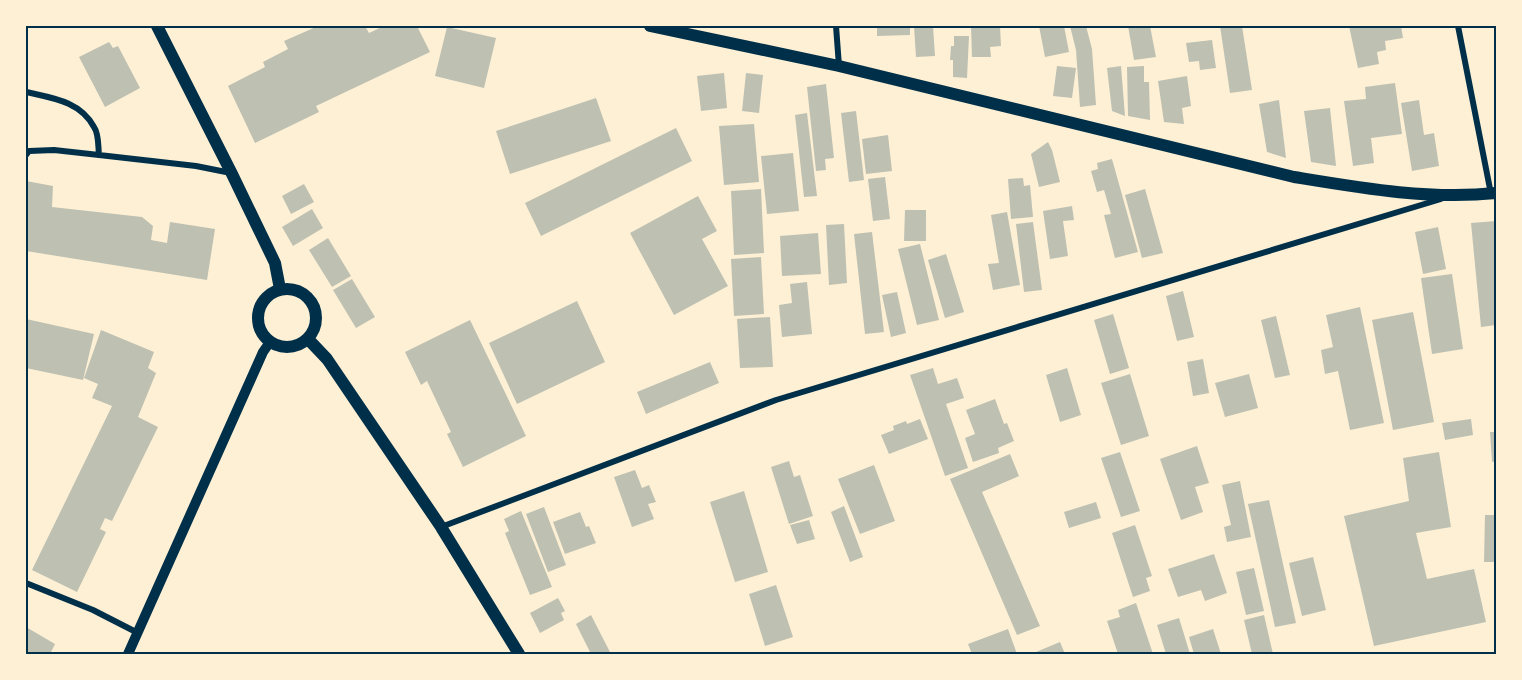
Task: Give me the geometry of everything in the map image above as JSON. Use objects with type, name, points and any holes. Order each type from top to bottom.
[{"type":"main road","points":[[157,26],[275,263],[280,289]]},
{"type":"main road","points":[[650,26],[839,66],[1294,177],[1370,190],[1453,195],[1494,193]]},
{"type":"main road","points":[[280,289],[301,292],[310,299],[316,308],[317,319],[315,330],[308,339],[297,346],[283,347],[270,342],[262,334],[258,324],[258,312],[262,302],[270,294],[280,289]]},
{"type":"main road","points":[[308,339],[327,359],[441,527],[519,654]]},
{"type":"street","points":[[836,26],[839,66]]},
{"type":"street","points":[[1458,26],[1494,193]]},
{"type":"street","points":[[26,92],[69,103],[82,112],[96,128],[99,154]]},
{"type":"street","points":[[26,155],[29,151],[54,150],[99,154],[196,166],[232,174]]},
{"type":"street","points":[[441,527],[776,400],[1453,195]]},
{"type":"street","points":[[128,654],[263,352],[270,342]]},
{"type":"street","points":[[26,583],[93,610],[138,633]]},
{"type":"building","points":[[318,26],[365,26],[369,33],[384,26],[417,26],[430,52],[316,106],[319,112],[255,143],[228,86],[265,67],[263,62],[288,49],[284,41]]},
{"type":"building","points":[[877,26],[910,26],[910,35],[877,36]]},
{"type":"building","points":[[914,26],[933,26],[935,56],[916,57]]},
{"type":"building","points":[[971,26],[1000,26],[1001,46],[990,47],[991,57],[972,57]]},
{"type":"building","points":[[1039,26],[1064,26],[1069,52],[1045,57]]},
{"type":"building","points":[[1070,26],[1086,26],[1092,49],[1096,105],[1080,107],[1076,50]]},
{"type":"building","points":[[1128,26],[1150,26],[1156,57],[1134,60]]},
{"type":"building","points":[[1220,26],[1242,26],[1252,90],[1230,93]]},
{"type":"building","points":[[1349,26],[1401,26],[1403,38],[1385,41],[1386,50],[1377,52],[1379,64],[1358,68]]},
{"type":"building","points":[[447,27],[496,38],[484,88],[435,76]]},
{"type":"building","points":[[954,36],[969,36],[967,78],[953,77],[953,60],[950,60]]},
{"type":"building","points":[[1212,40],[1216,68],[1200,70],[1199,61],[1189,62],[1186,43]]},
{"type":"building","points":[[109,42],[113,48],[118,46],[140,88],[105,107],[79,57]]},
{"type":"building","points":[[1057,66],[1076,68],[1072,98],[1053,96]]},
{"type":"building","points":[[1121,66],[1125,116],[1112,111],[1107,68]]},
{"type":"building","points":[[1144,66],[1144,82],[1149,82],[1150,120],[1128,116],[1127,67]]},
{"type":"building","points":[[724,73],[727,108],[701,111],[697,76]]},
{"type":"building","points":[[746,73],[763,75],[759,113],[742,111]]},
{"type":"building","points":[[1187,76],[1191,106],[1182,108],[1184,124],[1164,122],[1158,81]]},
{"type":"building","points":[[1395,83],[1402,134],[1371,138],[1374,163],[1353,166],[1344,101],[1366,99],[1365,87]]},
{"type":"building","points":[[826,84],[834,158],[825,159],[826,170],[816,171],[807,87]]},
{"type":"building","points":[[596,98],[611,141],[510,174],[496,131]]},
{"type":"building","points":[[1279,100],[1286,158],[1267,152],[1259,104]]},
{"type":"building","points":[[1419,100],[1424,135],[1434,133],[1439,166],[1412,171],[1401,103]]},
{"type":"building","points":[[1330,108],[1336,166],[1311,162],[1304,111]]},
{"type":"building","points":[[856,111],[864,180],[849,182],[841,113]]},
{"type":"building","points":[[807,113],[817,196],[804,197],[795,115]]},
{"type":"building","points":[[754,124],[759,182],[724,185],[719,126]]},
{"type":"building","points":[[676,128],[692,161],[541,236],[525,203]]},
{"type":"building","points":[[888,135],[892,171],[866,174],[862,139]]},
{"type":"building","points":[[1048,142],[1060,182],[1039,187],[1031,154]]},
{"type":"building","points":[[793,153],[799,211],[767,214],[761,156]]},
{"type":"building","points":[[1112,159],[1138,252],[1115,258],[1104,215],[1111,214],[1104,190],[1097,192],[1091,171],[1098,169],[1097,163]]},
{"type":"building","points":[[885,177],[890,219],[873,221],[868,179]]},
{"type":"building","points":[[1023,178],[1024,186],[1030,185],[1033,217],[1011,219],[1008,179]]},
{"type":"building","points":[[26,181],[53,186],[52,207],[142,217],[153,226],[151,240],[167,243],[170,222],[215,229],[207,280],[26,251]]},
{"type":"building","points":[[304,184],[314,202],[291,214],[282,196]]},
{"type":"building","points":[[761,189],[764,253],[734,255],[731,191]]},
{"type":"building","points":[[1145,189],[1163,253],[1142,258],[1125,195]]},
{"type":"building","points":[[698,196],[717,231],[702,239],[728,286],[674,315],[630,233]]},
{"type":"building","points":[[1072,206],[1074,220],[1063,221],[1068,256],[1050,259],[1043,211]]},
{"type":"building","points":[[312,209],[323,228],[293,246],[282,227]]},
{"type":"building","points":[[905,210],[926,210],[926,241],[904,241]]},
{"type":"building","points":[[1007,212],[1020,285],[993,290],[988,264],[999,263],[991,215]]},
{"type":"building","points":[[1496,221],[1496,325],[1481,327],[1471,223]]},
{"type":"building","points":[[1033,222],[1042,290],[1024,292],[1016,224]]},
{"type":"building","points":[[844,224],[847,283],[829,285],[826,225]]},
{"type":"building","points":[[1438,227],[1446,269],[1423,274],[1415,232]]},
{"type":"building","points":[[872,232],[884,332],[865,334],[854,234]]},
{"type":"building","points":[[818,233],[821,274],[782,276],[780,236]]},
{"type":"building","points":[[328,238],[351,276],[332,287],[309,250]]},
{"type":"building","points":[[920,244],[939,320],[917,325],[898,249]]},
{"type":"building","points":[[946,254],[964,312],[945,318],[928,260]]},
{"type":"building","points":[[761,257],[764,314],[734,316],[731,259]]},
{"type":"building","points":[[1452,274],[1463,349],[1432,354],[1421,278]]},
{"type":"building","points":[[352,279],[375,317],[356,328],[333,290]]},
{"type":"building","points":[[807,282],[812,334],[782,337],[779,305],[792,303],[790,284]]},
{"type":"building","points":[[1183,291],[1194,337],[1177,341],[1166,296]]},
{"type":"building","points":[[897,292],[906,333],[891,337],[882,295]]},
{"type":"building","points":[[577,301],[605,362],[517,404],[489,343]]},
{"type":"building","points":[[1360,307],[1384,423],[1350,430],[1338,371],[1325,374],[1321,350],[1333,347],[1326,315]]},
{"type":"building","points":[[1413,312],[1434,422],[1393,430],[1372,320]]},
{"type":"building","points":[[1113,314],[1129,368],[1110,374],[1094,320]]},
{"type":"building","points":[[1276,316],[1290,375],[1275,378],[1261,320]]},
{"type":"building","points":[[770,317],[773,367],[740,368],[737,319]]},
{"type":"building","points":[[26,319],[94,334],[83,380],[26,368]]},
{"type":"building","points":[[470,320],[526,436],[463,467],[447,434],[451,432],[427,381],[421,385],[405,352]]},
{"type":"building","points":[[101,330],[154,352],[148,368],[156,373],[138,417],[158,427],[112,521],[105,518],[100,529],[106,532],[77,592],[32,570],[112,406],[92,398],[98,384],[84,378]]},
{"type":"building","points":[[1203,359],[1209,393],[1193,396],[1187,362]]},
{"type":"building","points":[[710,362],[719,383],[646,414],[637,392]]},
{"type":"building","points":[[933,368],[938,384],[957,378],[964,398],[946,404],[968,468],[945,476],[910,375]]},
{"type":"building","points":[[1067,368],[1081,415],[1060,422],[1046,375]]},
{"type":"building","points":[[1130,374],[1149,436],[1121,445],[1101,383]]},
{"type":"building","points":[[1249,374],[1258,408],[1225,417],[1215,383]]},
{"type":"building","points":[[995,399],[1004,424],[1007,423],[1014,441],[998,448],[999,453],[973,462],[965,438],[975,434],[966,410]]},
{"type":"building","points":[[920,419],[928,439],[889,454],[881,435],[894,430],[893,426]]},
{"type":"building","points":[[1471,419],[1473,435],[1445,440],[1442,423]]},
{"type":"building","points":[[1490,432],[1496,432],[1496,461],[1492,462]]},
{"type":"building","points":[[1197,446],[1209,483],[1195,487],[1203,512],[1181,520],[1160,459]]},
{"type":"building","points":[[1120,452],[1140,511],[1121,517],[1101,458]]},
{"type":"building","points":[[1439,452],[1451,527],[1416,533],[1427,579],[1474,569],[1486,622],[1374,646],[1344,516],[1409,501],[1403,458]]},
{"type":"building","points":[[1010,454],[1019,476],[982,492],[1040,626],[1017,635],[950,479]]},
{"type":"building","points":[[789,461],[794,477],[800,475],[813,516],[789,524],[771,467]]},
{"type":"building","points":[[874,465],[895,521],[860,534],[838,479]]},
{"type":"building","points":[[635,470],[642,488],[649,485],[656,502],[648,504],[654,519],[632,527],[614,477]]},
{"type":"building","points":[[1240,481],[1251,537],[1227,542],[1224,527],[1231,525],[1222,485]]},
{"type":"building","points":[[744,491],[768,572],[735,582],[710,502]]},
{"type":"building","points":[[1269,500],[1296,623],[1275,627],[1248,504]]},
{"type":"building","points":[[1096,502],[1101,518],[1069,528],[1064,512]]},
{"type":"building","points":[[844,506],[863,557],[850,562],[831,512]]},
{"type":"building","points":[[544,507],[566,565],[548,572],[526,514]]},
{"type":"building","points":[[521,511],[552,587],[530,595],[505,533],[509,531],[504,519]]},
{"type":"building","points":[[580,512],[596,543],[565,554],[553,522]]},
{"type":"building","points":[[1485,515],[1496,515],[1496,562],[1484,562]]},
{"type":"building","points":[[809,520],[815,539],[797,544],[790,525]]},
{"type":"building","points":[[1135,525],[1152,576],[1146,578],[1150,591],[1133,597],[1112,533]]},
{"type":"building","points":[[1214,554],[1227,593],[1205,601],[1201,590],[1178,597],[1168,569]]},
{"type":"building","points":[[1313,557],[1326,610],[1302,616],[1289,563]]},
{"type":"building","points":[[1254,568],[1264,611],[1246,615],[1236,572]]},
{"type":"building","points":[[776,585],[793,637],[765,646],[749,594]]},
{"type":"building","points":[[558,598],[565,611],[561,613],[564,620],[540,633],[530,613]]},
{"type":"building","points":[[1136,603],[1153,654],[1118,654],[1107,621],[1120,617],[1118,610]]},
{"type":"building","points":[[591,615],[611,654],[591,654],[576,624]]},
{"type":"building","points":[[1264,615],[1273,654],[1252,654],[1244,620]]},
{"type":"building","points":[[1179,618],[1190,654],[1166,654],[1157,625]]},
{"type":"building","points":[[26,627],[55,644],[50,654],[26,654]]},
{"type":"building","points":[[1008,629],[1017,654],[972,654],[968,644]]},
{"type":"building","points":[[1213,629],[1221,654],[1194,654],[1189,637]]},
{"type":"building","points":[[1060,642],[1065,654],[1037,654],[1036,652]]}]
